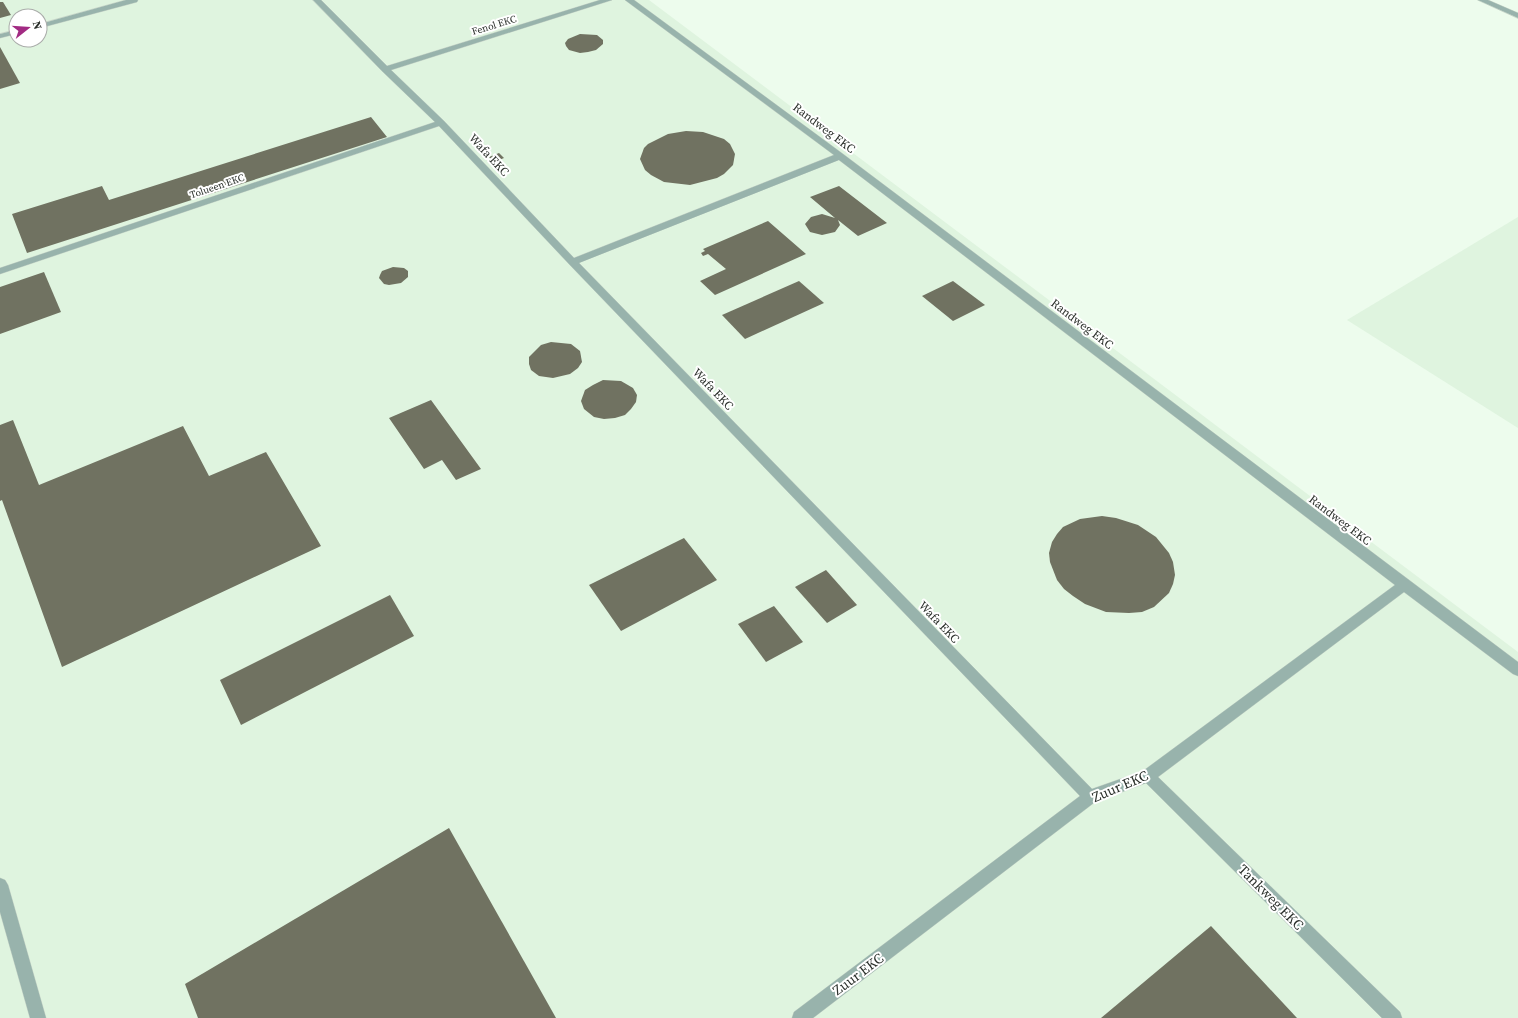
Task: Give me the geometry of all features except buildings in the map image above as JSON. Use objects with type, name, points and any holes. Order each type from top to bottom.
[{"type":"street","points":[[48,24],[134,0]]},
{"type":"street","name":"Wafa EKC","points":[[317,0],[441,123],[572,262],[1090,797]]},
{"type":"street","name":"Fenol EKC","points":[[385,69],[608,0]]},
{"type":"street","name":"Randweg EKC","points":[[629,0],[840,156],[1518,670]]},
{"type":"street","points":[[1482,0],[1518,16]]},
{"type":"street","name":"Tolueen EKC","points":[[0,271],[441,123]]},
{"type":"street","points":[[572,262],[840,156]]},
{"type":"street","name":"Zuur EKC","points":[[800,1018],[1090,797],[1148,776],[1404,585]]},
{"type":"street","name":"Tankweg EKC","points":[[1148,776],[1394,1018]]},
{"type":"street","points":[[0,885],[38,1018]]},
{"type":"shaded area","points":[[0,0],[649,0],[1518,652],[1518,1018],[0,1018]]},
{"type":"shaded area","points":[[1518,217],[1518,428],[1347,320]]}]
